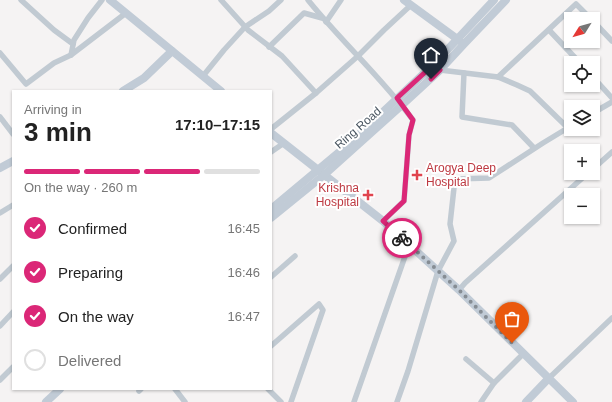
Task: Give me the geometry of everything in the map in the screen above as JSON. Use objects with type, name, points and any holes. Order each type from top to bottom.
[{"type":"main road","points":[[110,0],[219,90]]},
{"type":"main road","points":[[404,0],[460,41]]},
{"type":"main road","points":[[272,208],[321,173],[397,98],[460,41],[494,0]]},
{"type":"main road","name":"Ring Road","points":[[272,217],[321,173],[402,105],[440,70],[460,41],[506,0]]},
{"type":"main road","points":[[125,90],[144,78],[172,51]]},
{"type":"main road","points":[[272,134],[383,221],[459,290],[573,402]]},
{"type":"main road","points":[[0,168],[12,162]]},
{"type":"main road","points":[[526,402],[548,379]]},
{"type":"main road","points":[[47,401],[59,390]]},
{"type":"street","points":[[21,0],[54,30],[73,44]]},
{"type":"street","points":[[71,55],[74,40],[102,0]]},
{"type":"street","points":[[221,0],[248,30],[282,56],[316,93]]},
{"type":"street","points":[[203,76],[245,27],[281,0]]},
{"type":"street","points":[[308,0],[324,20],[397,98],[413,120],[409,135],[404,201],[383,221]]},
{"type":"street","points":[[324,20],[341,0]]},
{"type":"street","points":[[568,12],[576,4],[584,12]]},
{"type":"street","points":[[272,128],[316,93],[358,56],[411,5]]},
{"type":"street","points":[[0,53],[26,84],[54,63],[71,55],[126,13]]},
{"type":"street","points":[[269,47],[304,13],[324,20]]},
{"type":"street","points":[[498,77],[564,16]]},
{"type":"street","points":[[600,28],[612,41]]},
{"type":"street","points":[[549,30],[573,56]]},
{"type":"street","points":[[433,65],[440,70],[498,77],[517,84],[530,91],[564,122]]},
{"type":"street","points":[[464,73],[462,117],[512,125],[534,148]]},
{"type":"street","points":[[600,85],[612,98]]},
{"type":"street","points":[[600,109],[612,102]]},
{"type":"street","points":[[0,117],[12,133]]},
{"type":"street","points":[[397,402],[408,371],[438,271],[454,241],[450,224],[455,179],[489,178],[534,148],[564,130]]},
{"type":"street","points":[[272,151],[284,143]]},
{"type":"street","points":[[600,163],[612,152]]},
{"type":"street","points":[[459,290],[580,180]]},
{"type":"street","points":[[0,214],[12,208]]},
{"type":"street","points":[[354,402],[409,245]]},
{"type":"street","points":[[272,276],[295,256]]},
{"type":"street","points":[[0,279],[12,267]]},
{"type":"street","points":[[272,345],[319,304],[323,308],[319,324],[291,402]]},
{"type":"street","points":[[0,326],[12,313]]},
{"type":"street","points":[[548,379],[612,318]]},
{"type":"street","points":[[481,402],[494,383],[523,354]]},
{"type":"street","points":[[466,359],[494,383]]},
{"type":"street","points":[[0,380],[12,368]]},
{"type":"street","points":[[176,390],[185,402]]},
{"type":"street","points":[[269,390],[281,402]]},
{"type":"way so far","points":[[402,238],[459,290],[512,343]]},
{"type":"place","name":"Arogya Deep Hospital","points":[[417,175]]},
{"type":"place","name":"Krishna Hospital","points":[[368,195]]},
{"type":"route","points":[[402,238],[383,221],[404,201],[409,135],[413,120],[397,98],[433,65],[440,70],[431,79]]}]
